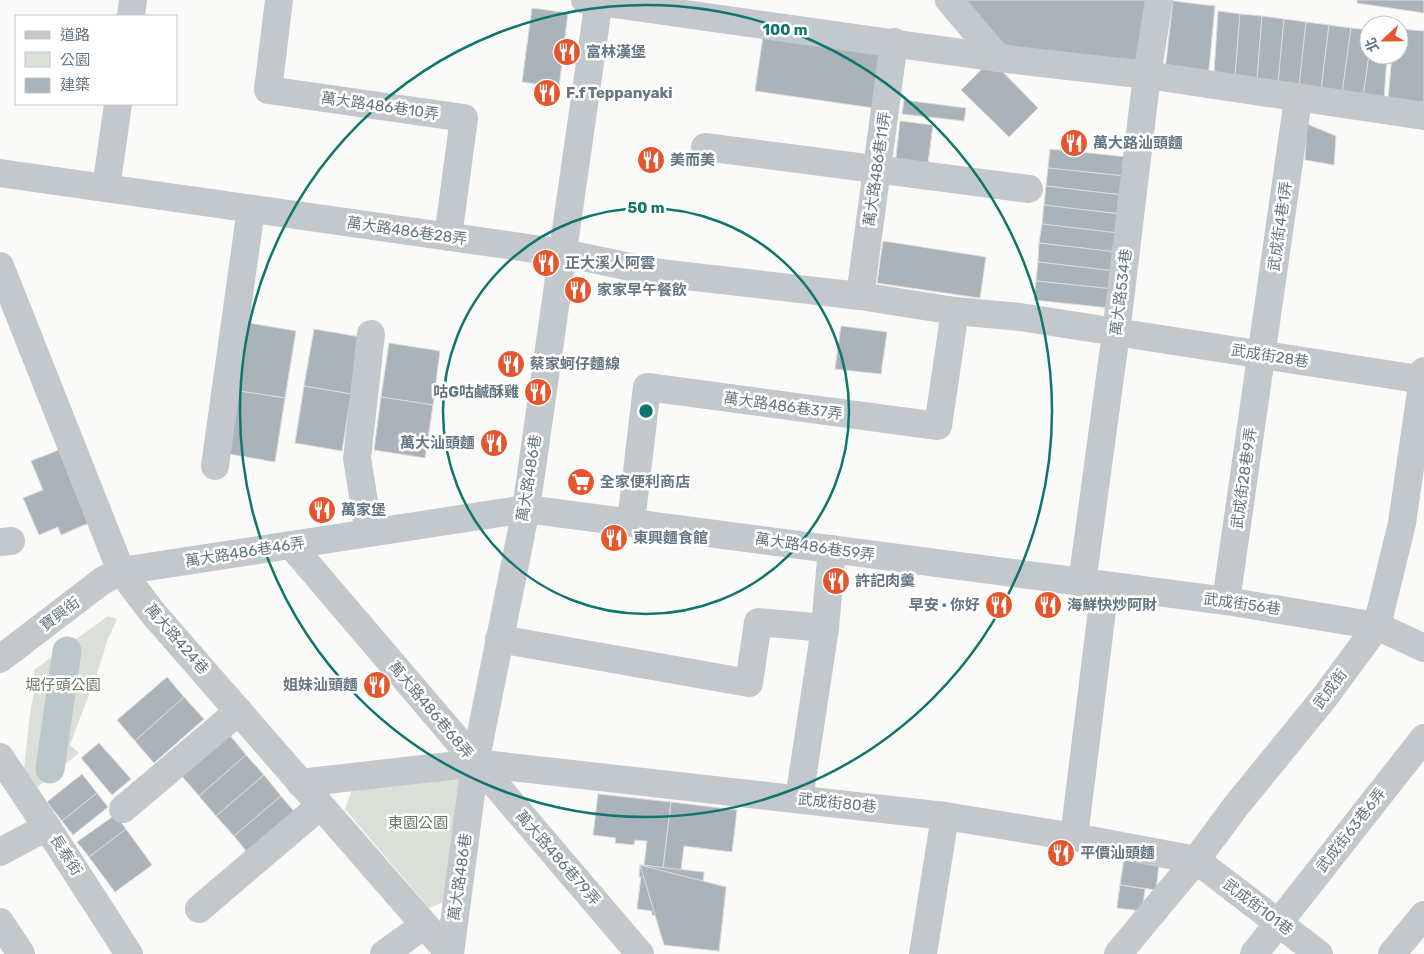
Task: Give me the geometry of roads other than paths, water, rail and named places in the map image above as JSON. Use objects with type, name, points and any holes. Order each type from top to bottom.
[{"type":"street","points":[[131,15],[133,0]]},
{"type":"street","name":"萬大路486巷10弄","points":[[279,0],[268,90],[464,118],[448,237]]},
{"type":"street","points":[[949,0],[998,58]]},
{"type":"street","name":"萬大路534巷","points":[[1074,837],[1116,333],[1147,75],[1159,0]]},
{"type":"street","points":[[594,1],[998,58],[1147,75],[1424,116]]},
{"type":"street","name":"萬大路486巷","points":[[450,954],[475,763],[498,639],[526,508],[563,253],[594,1]]},
{"type":"street","name":"萬大路486巷11弄","points":[[860,296],[894,42]]},
{"type":"street","name":"武成街4巷1弄","points":[[1262,354],[1298,98]]},
{"type":"street","points":[[106,188],[118,105]]},
{"type":"street","points":[[705,147],[1029,189]]},
{"type":"street","name":"萬大路486巷28弄","points":[[0,173],[563,253]]},
{"type":"street","points":[[215,466],[251,209]]},
{"type":"street","points":[[563,253],[660,273],[860,296],[955,311],[1020,317],[1116,333]]},
{"type":"street","name":"萬大路424巷","points":[[0,266],[121,571],[152,612],[450,954]]},
{"type":"street","name":"萬大路486巷37弄","points":[[630,522],[647,387],[938,426],[955,311]]},
{"type":"street","name":"武成街28巷","points":[[1116,333],[1424,377]]},
{"type":"street","points":[[369,533],[357,458],[371,334]]},
{"type":"street","name":"武成街28巷9弄","points":[[1226,601],[1262,354]]},
{"type":"street","name":"武成街","points":[[1118,954],[1196,860],[1236,806],[1324,698],[1377,626],[1413,525],[1424,377]]},
{"type":"street","name":"萬大路486巷59弄","points":[[526,508],[1094,584]]},
{"type":"street","name":"萬大路486巷46弄","points":[[121,571],[526,508]]},
{"type":"street","name":"萬大路486巷68弄","points":[[291,545],[475,763]]},
{"type":"street","points":[[799,799],[825,628],[832,549]]},
{"type":"street","name":"寶興街","points":[[0,659],[102,581],[121,571]]},
{"type":"street","name":"武成街56巷","points":[[1094,584],[1226,601],[1377,626],[1424,648]]},
{"type":"street","points":[[498,639],[749,683],[758,622],[825,628]]},
{"type":"street","points":[[123,809],[238,711]]},
{"type":"street","name":"武成街63巷6弄","points":[[1254,954],[1424,738]]},
{"type":"street","name":"長泰街","points":[[0,757],[48,827],[129,954]]},
{"type":"street","name":"萬大路486巷68弄","points":[[300,782],[475,763]]},
{"type":"street","name":"武成街80巷","points":[[475,763],[945,816],[1074,837],[1196,860]]},
{"type":"street","name":"萬大路486巷79弄","points":[[475,763],[640,954]]},
{"type":"street","points":[[199,909],[320,806]]},
{"type":"street","points":[[923,954],[945,816]]},
{"type":"street","points":[[0,852],[48,827]]},
{"type":"street","name":"武成街101巷","points":[[1196,860],[1319,954]]},
{"type":"street","points":[[1392,954],[1424,915]]},
{"type":"street","points":[[0,922],[21,954]]},
{"type":"street","points":[[384,954],[424,925]]},
{"type":"waterway","points":[[50,769],[67,651]]},
{"type":"place","name":"富林漢堡","points":[[567,52]]},
{"type":"place","name":"F.f Teppanyaki","points":[[547,93]]},
{"type":"place","name":"萬大路汕頭麵","points":[[1074,143]]},
{"type":"place","name":"美而美","points":[[651,160]]},
{"type":"place","name":"正大溪人阿雲","points":[[546,263]]},
{"type":"place","name":"家家早午餐飲","points":[[578,290]]},
{"type":"place","name":"蔡家蚵仔麵線","points":[[511,364]]},
{"type":"place","name":"咕G咕鹹酥雞","points":[[538,392]]},
{"type":"place","name":"萬大汕頭麵","points":[[494,443]]},
{"type":"place","name":"全家便利商店","points":[[581,482]]},
{"type":"place","name":"萬家堡","points":[[322,510]]},
{"type":"place","name":"東興麵食館","points":[[614,538]]},
{"type":"place","name":"許記肉羹","points":[[836,581]]},
{"type":"place","name":"早安 · 你好","points":[[999,605]]},
{"type":"place","name":"海鮮快炒阿財","points":[[1048,605]]},
{"type":"place","name":"姐妹汕頭麵","points":[[377,685]]},
{"type":"place","name":"平價汕頭麵","points":[[1061,853]]},
{"type":"park label","name":"堀仔頭公園","points":[[63,685]]},
{"type":"park label","name":"東園公園","points":[[418,823]]}]
